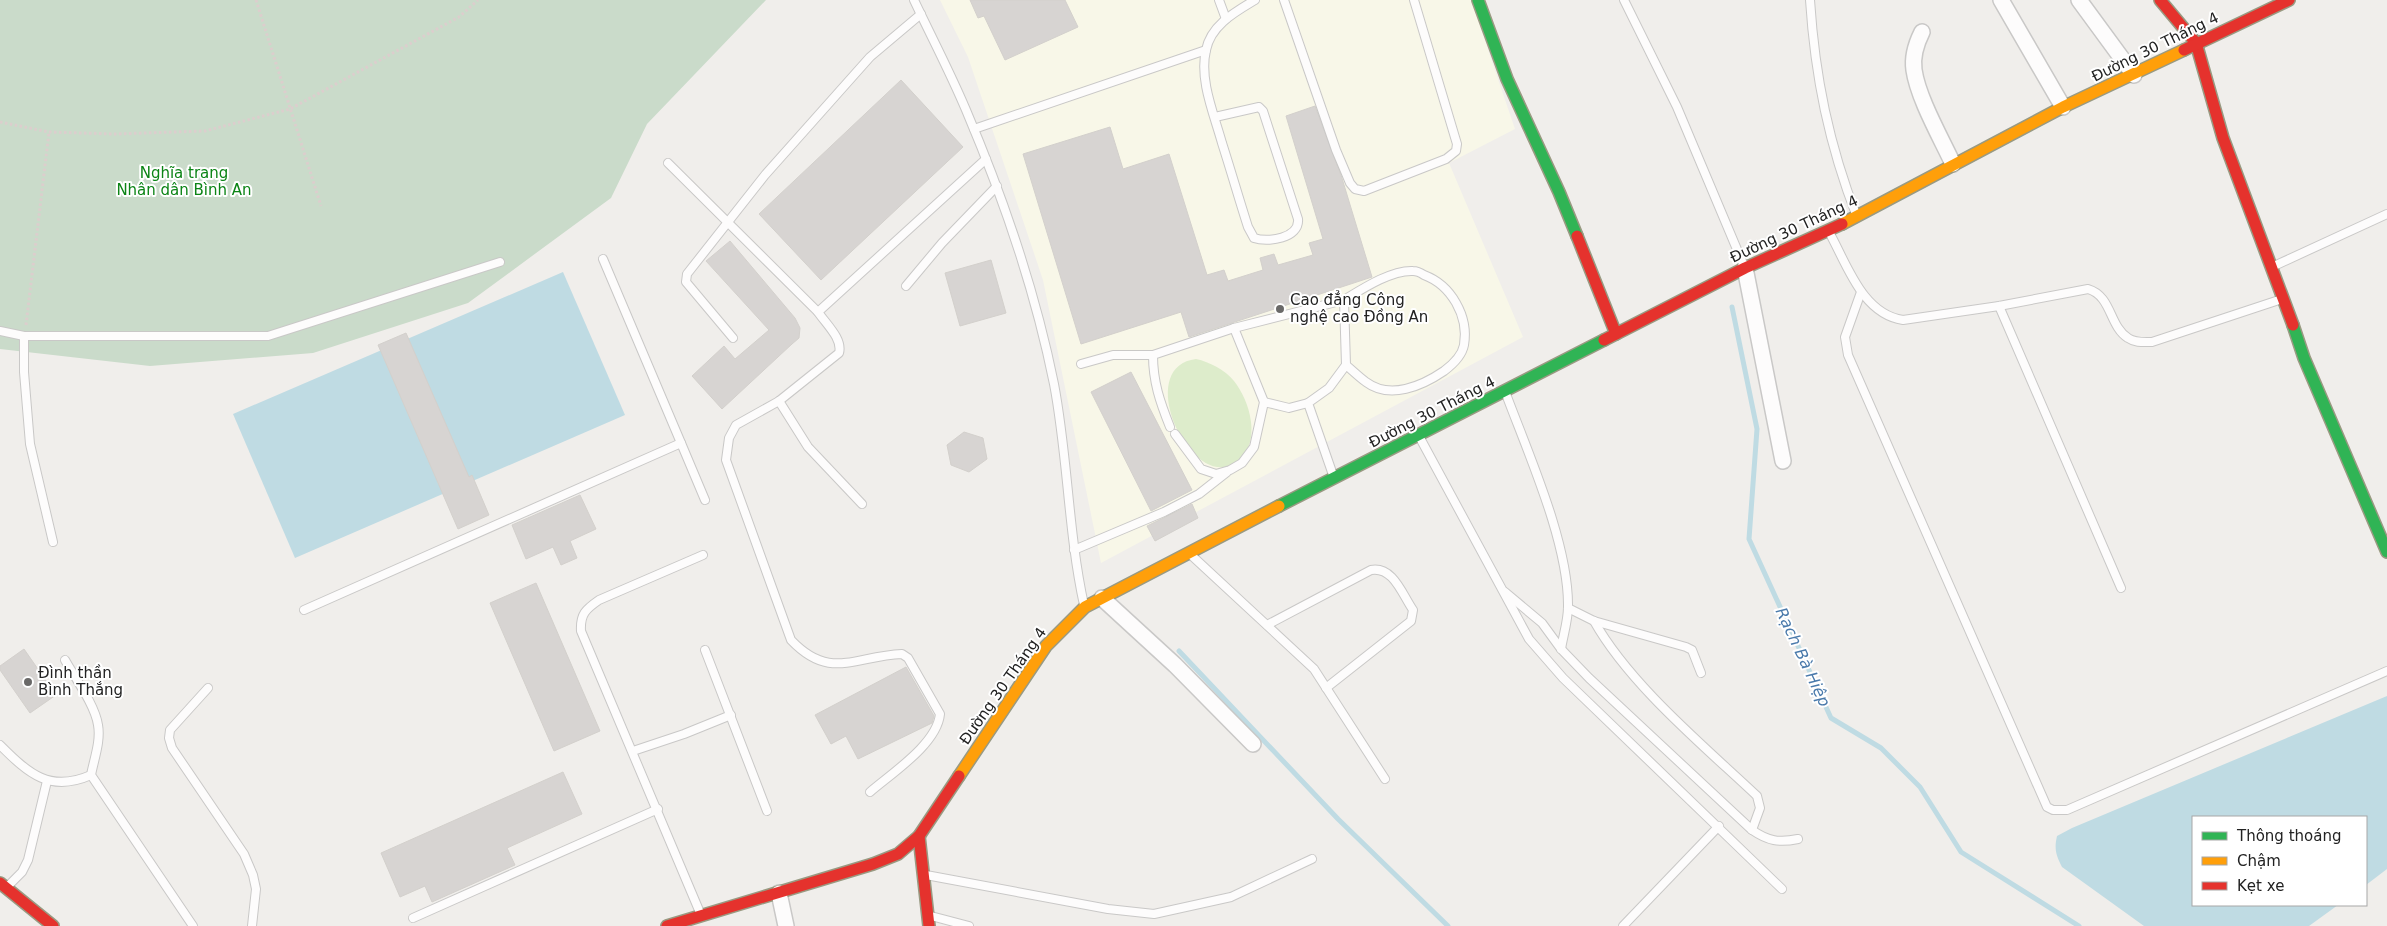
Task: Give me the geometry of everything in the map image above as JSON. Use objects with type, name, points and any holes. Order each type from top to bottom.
[{"type":"street","points":[[1478,0],[1507,79],[1558,192],[1616,334]]},
{"type":"street","points":[[2001,0],[2063,107]]},
{"type":"street","points":[[2079,0],[2134,75]]},
{"type":"street","points":[[2160,0],[2196,43],[2223,138],[2245,202],[2272,267],[2304,358],[2387,552]]},
{"type":"street","name":"Đường 30 Tháng 4","points":[[667,926],[779,894],[898,854],[919,836],[1046,646],[1085,607],[1334,477],[1420,436],[1745,268],[1857,217],[1953,164],[2063,107],[2289,0]]},
{"type":"street","points":[[1922,32],[1916,44],[1914,69],[1920,90],[1953,164]]},
{"type":"street","points":[[1745,268],[1783,461]]},
{"type":"street","points":[[1102,598],[1175,665],[1252,744]]},
{"type":"street","points":[[919,836],[929,921]]},
{"type":"street","points":[[3,886],[53,926]]},
{"type":"street","points":[[779,894],[786,926]]},
{"type":"lane","points":[[914,0],[974,129],[997,186],[1036,310],[1054,385],[1074,550],[1085,607]]},
{"type":"lane","points":[[1219,0],[1226,19]]},
{"type":"lane","points":[[1215,117],[1259,106],[1263,111],[1298,219],[1299,226],[1295,232],[1271,240],[1254,238],[1248,227],[1207,92],[1206,50],[1212,34],[1226,19],[1255,0]]},
{"type":"lane","points":[[1284,0],[1336,150],[1350,183],[1355,189],[1364,191],[1446,159],[1456,151],[1457,144],[1453,129],[1414,0]]},
{"type":"lane","points":[[1624,0],[1677,107],[1745,268]]},
{"type":"lane","points":[[1810,0],[1818,76],[1829,135],[1840,175],[1857,217]]},
{"type":"lane","points":[[733,338],[684,278],[765,175],[870,58],[921,14]]},
{"type":"lane","points":[[974,129],[1206,50]]},
{"type":"lane","points":[[818,312],[986,159]]},
{"type":"lane","points":[[668,163],[818,312],[838,340],[839,354],[779,401],[736,425],[729,438],[726,460],[791,640],[803,653],[818,661],[832,665],[902,654],[908,658],[940,714],[939,724],[930,740],[870,792]]},
{"type":"lane","points":[[906,286],[942,243],[997,186]]},
{"type":"lane","points":[[2272,267],[2387,214]]},
{"type":"lane","points":[[1828,230],[1861,292],[1879,312],[1889,318],[1902,320],[1999,306],[2088,289],[2097,292],[2102,298],[2121,332],[2128,339],[2152,342],[2282,298]]},
{"type":"lane","points":[[603,259],[705,500]]},
{"type":"lane","points":[[0,331],[24,336],[268,336],[500,262]]},
{"type":"lane","points":[[1081,364],[1113,355],[1153,355],[1234,328],[1344,300],[1383,278],[1414,271],[1436,279],[1454,299],[1464,321],[1464,346],[1455,363],[1413,389],[1388,390],[1368,384],[1346,365]]},
{"type":"lane","points":[[1861,292],[1845,337],[1848,355],[2046,807],[2053,810],[2067,810],[2387,671]]},
{"type":"lane","points":[[1264,402],[1289,408],[1308,403],[1329,388],[1346,365],[1344,300]]},
{"type":"lane","points":[[1999,306],[2120,588]]},
{"type":"lane","points":[[1074,550],[1199,494],[1242,463],[1254,447],[1264,402],[1234,328]]},
{"type":"lane","points":[[24,336],[24,372],[30,444],[53,542]]},
{"type":"lane","points":[[1153,355],[1153,376],[1157,395],[1170,426]]},
{"type":"lane","points":[[1505,392],[1558,542],[1568,608],[1561,649]]},
{"type":"lane","points":[[779,401],[808,447],[862,504]]},
{"type":"lane","points":[[1308,403],[1334,477]]},
{"type":"lane","points":[[1175,434],[1201,469],[1216,474],[1230,470]]},
{"type":"lane","points":[[1420,436],[1529,639],[1563,678],[1719,826],[1782,889]]},
{"type":"lane","points":[[304,610],[680,443]]},
{"type":"lane","points":[[1189,553],[1314,669],[1385,779]]},
{"type":"lane","points":[[701,915],[658,809],[581,630],[580,619],[586,609],[599,600],[703,555]]},
{"type":"lane","points":[[1266,625],[1371,570],[1380,568],[1388,572],[1413,610],[1411,621],[1326,688]]},
{"type":"lane","points":[[1502,589],[1542,623],[1561,649],[1752,830],[1764,839],[1775,842],[1798,839]]},
{"type":"lane","points":[[1568,608],[1594,621],[1686,647],[1692,650],[1701,672]]},
{"type":"lane","points":[[1594,621],[1605,641],[1647,690],[1757,796],[1760,808],[1752,830]]},
{"type":"lane","points":[[704,650],[767,811]]},
{"type":"lane","points":[[65,660],[95,714],[98,726],[98,740],[91,775],[193,926]]},
{"type":"lane","points":[[208,688],[170,730],[169,738],[172,748],[247,861],[256,889],[252,926]]},
{"type":"lane","points":[[633,752],[731,715]]},
{"type":"lane","points":[[0,745],[38,777],[46,781],[65,783],[91,775]]},
{"type":"lane","points":[[3,886],[22,872],[28,860],[46,781]]},
{"type":"lane","points":[[413,918],[658,809]]},
{"type":"lane","points":[[1623,926],[1719,826]]},
{"type":"lane","points":[[924,875],[1108,909],[1154,914],[1231,897],[1312,859]]},
{"type":"lane","points":[[929,921],[969,926]]},
{"type":"path","points":[[256,0],[321,206]]},
{"type":"path","points":[[0,122],[50,132],[114,134],[205,131],[290,109],[459,17],[478,0]]},
{"type":"path","points":[[24,336],[50,132]]},
{"type":"shaded area","name":"Cao đẳng Công nghệ cao Đồng An","points":[[940,0],[1471,0],[1515,129],[1449,163],[1523,337],[1101,563],[1043,280],[968,57]]},
{"type":"green space","name":"Nghĩa trang Nhân dân Bình An","points":[[0,0],[766,0],[647,124],[611,198],[468,303],[313,353],[150,366],[0,349]]},
{"type":"green space","points":[[1196,359],[1207,362],[1226,373],[1240,389],[1249,410],[1252,433],[1250,443],[1238,461],[1221,467],[1203,461],[1188,447],[1176,426],[1169,404],[1169,383],[1177,367]]},
{"type":"water","points":[[563,272],[625,415],[295,558],[233,414]]},
{"type":"water","points":[[2387,696],[2387,869],[2367,884],[2367,816],[2192,816],[2192,906],[2337,906],[2309,926],[2144,926],[2062,867],[2056,852],[2057,836],[2072,828]]},
{"type":"building","points":[[970,0],[1065,0],[1078,27],[1005,60],[984,16],[978,18]]},
{"type":"building","points":[[901,80],[963,147],[821,280],[759,214]]},
{"type":"building","points":[[1315,106],[1341,175],[1372,277],[1189,337],[1181,312],[1081,344],[1023,154],[1110,127],[1123,169],[1169,154],[1207,275],[1224,270],[1228,281],[1263,270],[1260,258],[1274,254],[1278,265],[1313,255],[1309,243],[1323,239],[1286,116]]},
{"type":"building","points":[[730,241],[795,318],[800,328],[799,338],[722,409],[692,376],[724,346],[735,359],[769,330],[706,261]]},
{"type":"building","points":[[991,260],[1006,313],[960,326],[945,273]]},
{"type":"building","points":[[406,333],[469,477],[472,475],[489,515],[458,529],[378,345]]},
{"type":"building","points":[[1131,372],[1192,490],[1151,511],[1091,392]]},
{"type":"building","points":[[964,432],[983,438],[987,459],[969,472],[951,465],[947,445]]},
{"type":"building","points":[[580,495],[596,529],[570,541],[577,558],[561,565],[553,547],[526,559],[512,525]]},
{"type":"building","points":[[1192,504],[1198,518],[1155,541],[1147,526]]},
{"type":"building","points":[[536,583],[600,731],[554,751],[490,603]]},
{"type":"building","name":"Đình thần Bình Thắng","points":[[24,649],[56,695],[30,713],[0,670],[0,666]]},
{"type":"building","points":[[906,667],[934,716],[932,723],[858,759],[846,736],[831,744],[815,715]]},
{"type":"building","points":[[563,772],[582,814],[507,848],[515,865],[432,902],[425,886],[400,897],[381,853]]},
{"type":"waterway","name":"Rạch Bà Hiệp","points":[[1732,307],[1757,429],[1749,539],[1831,718],[1881,748],[1920,787],[1961,852],[2079,926]]},
{"type":"waterway","points":[[1179,651],[1338,819],[1448,926]]},
{"type":"traffic: fast","points":[[1478,0],[1507,79],[1577,236]]},
{"type":"traffic: fast","points":[[2293,325],[2304,358],[2387,552]]},
{"type":"traffic: fast","points":[[1279,506],[1604,340]]},
{"type":"traffic: slow","points":[[1842,224],[2063,107],[2184,50]]},
{"type":"traffic: slow","points":[[959,776],[1046,646],[1085,607],[1279,506]]},
{"type":"traffic: jam","points":[[2160,0],[2196,43],[2223,138],[2293,325]]},
{"type":"traffic: jam","points":[[2184,50],[2289,0]]},
{"type":"traffic: jam","points":[[1604,340],[1745,268],[1842,224]]},
{"type":"traffic: jam","points":[[1577,236],[1616,334]]},
{"type":"traffic: jam","points":[[667,926],[873,864],[898,854],[919,836],[959,776]]},
{"type":"traffic: jam","points":[[919,836],[929,926]]},
{"type":"traffic: jam","points":[[0,883],[53,926]]},
{"type":"place","name":"Cao đẳng Công nghệ cao Đồng An","points":[[1280,309]]},
{"type":"place","name":"Đình thần Bình Thắng","points":[[28,682]]}]
